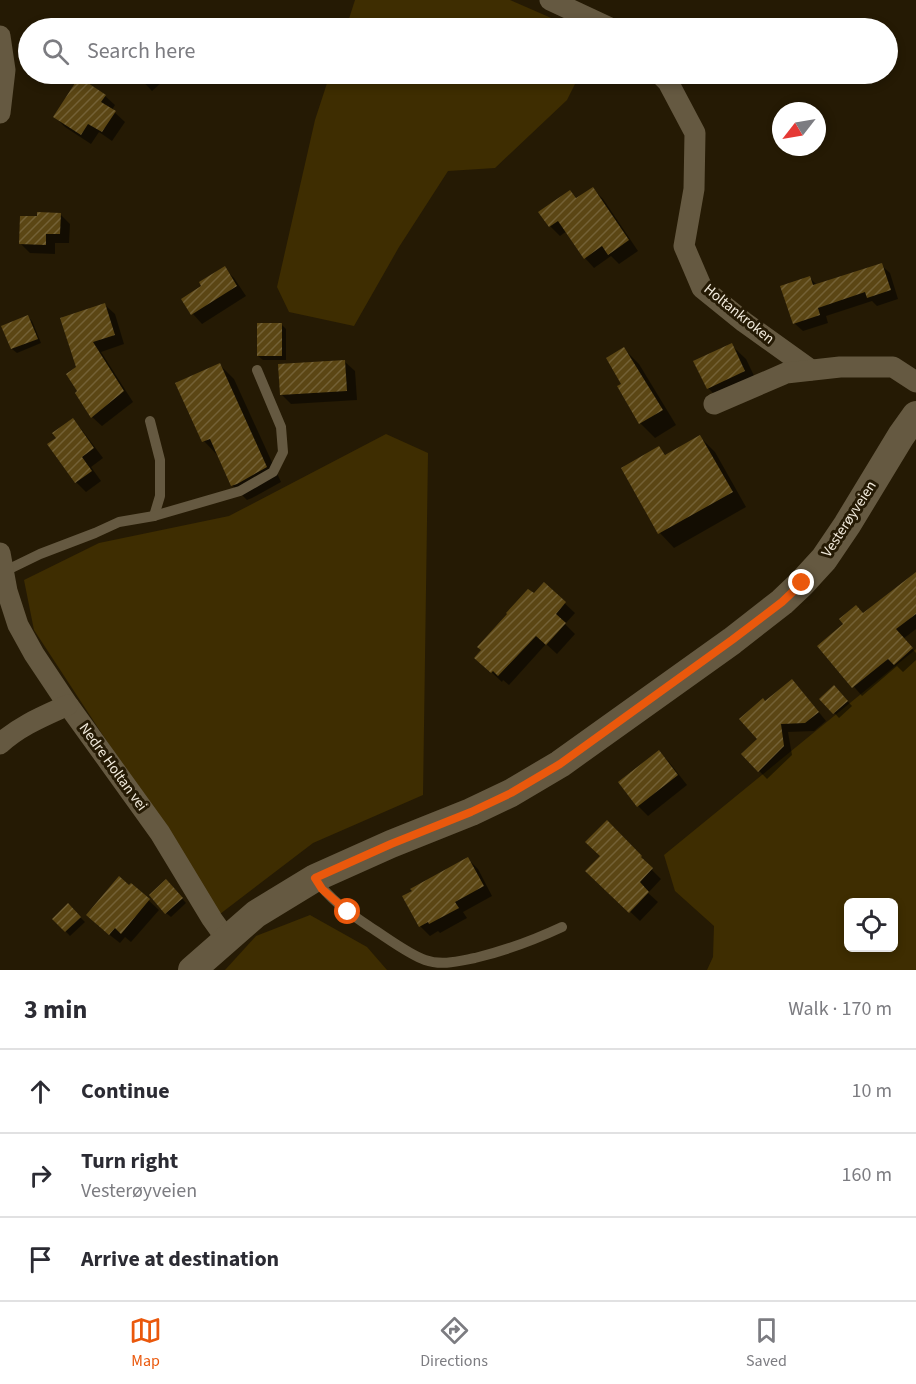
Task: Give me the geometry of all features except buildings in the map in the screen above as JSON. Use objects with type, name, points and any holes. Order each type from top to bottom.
[{"type":"main road","name":"Vesterøyveien","points":[[192,970],[256,914],[315,878],[471,812],[511,793],[560,764],[722,648],[782,602],[824,559],[916,415]]},
{"type":"street","points":[[550,0],[589,18]]},
{"type":"street","points":[[0,36],[5,70],[0,113]]},
{"type":"street","name":"Holtankroken","points":[[669,84],[695,133],[694,189],[684,246],[702,288],[744,322],[811,370]]},
{"type":"street","points":[[714,404],[786,373],[811,370],[840,367],[893,367],[916,382]]},
{"type":"street","name":"Nedre Holtan vei","points":[[3,577],[18,625],[34,654],[160,833],[226,940]]},
{"type":"street","points":[[0,744],[8,736],[32,722],[68,705]]},
{"type":"lane","points":[[3,577],[40,554],[119,522],[154,516],[240,491],[273,472],[283,452],[281,427],[257,370]]},
{"type":"lane","points":[[150,421],[160,460],[160,496],[154,516]]},
{"type":"lane","points":[[315,878],[322,889],[348,912],[424,960],[439,963],[460,961],[516,947],[562,927]]},
{"type":"shaded area","points":[[355,0],[510,0],[551,18],[349,18]]},
{"type":"shaded area","points":[[327,84],[575,84],[567,100],[495,168],[448,171],[399,247],[354,326],[289,312],[277,287],[315,120]]},
{"type":"shaded area","points":[[386,434],[428,453],[423,795],[313,843],[220,914],[34,630],[24,580],[99,543],[229,516]]},
{"type":"shaded area","points":[[916,649],[916,970],[707,970],[713,957],[714,926],[675,891],[664,855]]},
{"type":"shaded area","points":[[310,915],[367,947],[387,970],[225,970],[256,936]]},
{"type":"route","points":[[348,912],[322,889],[315,878],[471,812],[511,793],[560,764],[732,640],[782,602],[802,583]]}]
